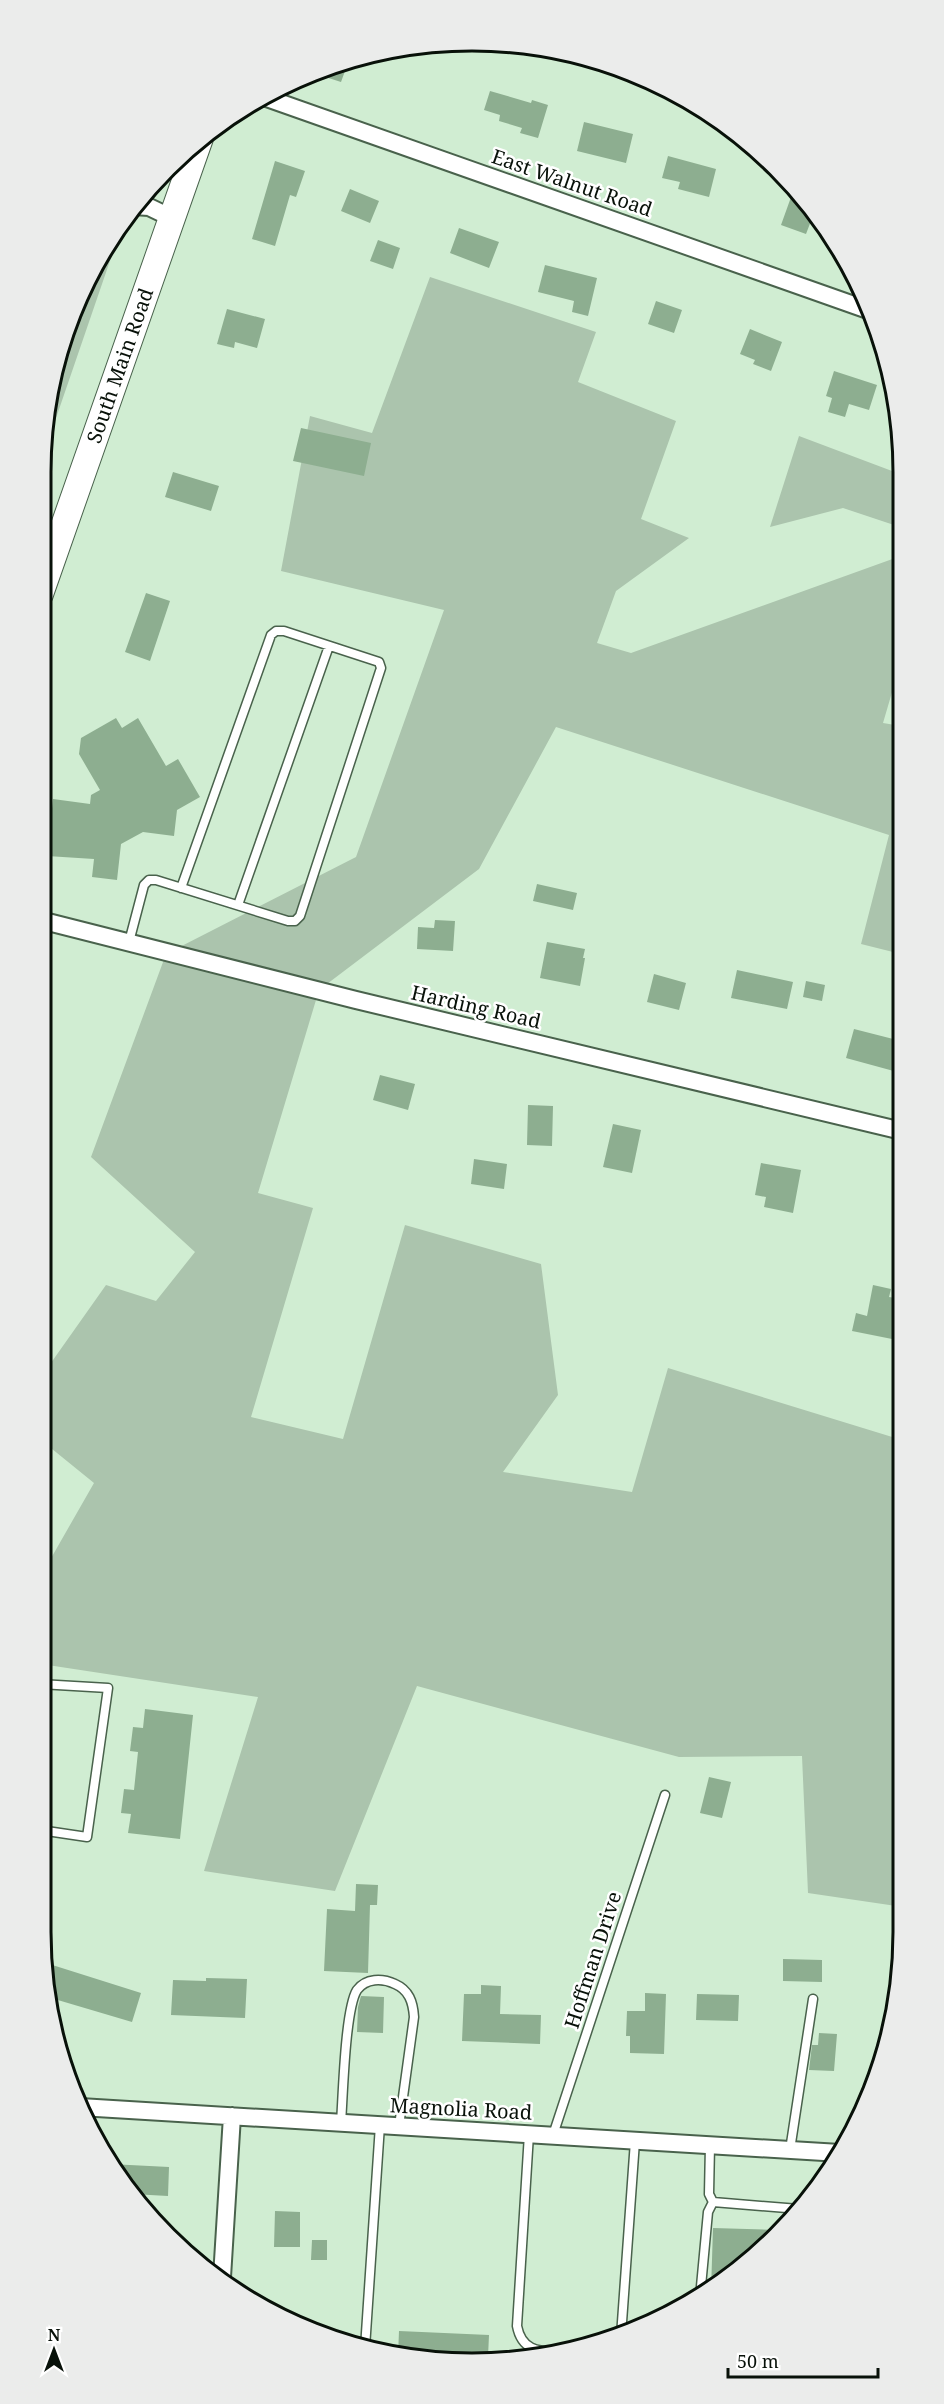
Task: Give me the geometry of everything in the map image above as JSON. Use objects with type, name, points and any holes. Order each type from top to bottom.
[{"type":"main road","name":"South Main Road","points":[[51,563],[194,155]]},
{"type":"street","name":"East Walnut Road","points":[[274,101],[859,306]]},
{"type":"street","points":[[145,207],[172,218]]},
{"type":"street","name":"Harding Road","points":[[51,923],[356,1000],[893,1129]]},
{"type":"street","name":"Magnolia Road","points":[[89,2108],[830,2152]]},
{"type":"street","points":[[222,2271],[232,2116]]},
{"type":"lane","points":[[129,942],[144,885],[148,880],[156,880],[181,888],[238,905],[288,921],[295,921],[300,916],[381,668],[379,662],[284,631],[276,631],[271,635],[181,888]]},
{"type":"lane","points":[[238,905],[329,646]]},
{"type":"lane","points":[[51,1685],[108,1688],[87,1837],[51,1832]]},
{"type":"lane","name":"Hoffman Drive","points":[[553,2135],[665,1795]]},
{"type":"lane","points":[[341,2123],[349,2022],[353,2002],[356,1992],[362,1985],[370,1980],[382,1980],[402,1988],[408,1993],[413,2003],[414,2017],[399,2126]]},
{"type":"lane","points":[[790,2150],[813,1999]]},
{"type":"lane","points":[[366,2340],[380,2125]]},
{"type":"lane","points":[[529,2134],[517,2326],[519,2337],[532,2348]]},
{"type":"lane","points":[[622,2325],[635,2141]]},
{"type":"lane","points":[[710,2145],[708,2194],[713,2202]]},
{"type":"lane","points":[[713,2202],[790,2208]]},
{"type":"lane","points":[[701,2285],[708,2212],[713,2202]]},
{"type":"green space","points":[[113,252],[54,423],[59,390],[73,337],[94,286]]},
{"type":"green space","points":[[430,277],[596,332],[578,382],[676,421],[641,519],[689,538],[616,591],[597,643],[631,653],[893,559],[893,689],[883,723],[893,725],[893,952],[861,944],[889,835],[556,727],[479,869],[319,990],[258,1193],[313,1208],[251,1417],[343,1439],[405,1225],[541,1264],[558,1395],[503,1472],[632,1492],[668,1368],[893,1437],[893,1906],[808,1893],[802,1756],[679,1757],[417,1686],[335,1891],[204,1871],[258,1697],[51,1666],[51,1558],[94,1483],[51,1448],[51,1363],[106,1285],[156,1301],[195,1252],[91,1157],[166,954],[356,857],[444,610],[281,571],[310,416],[372,433]]},
{"type":"green space","points":[[799,436],[893,471],[893,525],[843,508],[770,527]]},
{"type":"building","points":[[345,70],[341,82],[326,77]]},
{"type":"building","points":[[490,91],[531,103],[532,100],[548,105],[538,138],[520,133],[522,128],[499,121],[500,115],[484,110]]},
{"type":"building","points":[[584,122],[633,134],[626,163],[577,151]]},
{"type":"building","points":[[668,156],[716,169],[709,197],[678,189],[680,182],[662,178]]},
{"type":"building","points":[[275,161],[305,171],[296,197],[290,195],[275,246],[252,239]]},
{"type":"building","points":[[350,189],[379,201],[370,223],[341,211]]},
{"type":"building","points":[[791,197],[810,222],[806,234],[781,225]]},
{"type":"building","points":[[459,228],[499,242],[489,268],[450,253]]},
{"type":"building","points":[[378,240],[400,248],[393,269],[370,261]]},
{"type":"building","points":[[545,265],[597,278],[588,316],[572,312],[574,301],[538,292]]},
{"type":"building","points":[[656,301],[682,310],[674,333],[648,324]]},
{"type":"building","points":[[227,309],[265,319],[257,348],[235,342],[234,348],[217,344]]},
{"type":"building","points":[[750,329],[782,342],[771,371],[753,364],[755,360],[740,354]]},
{"type":"building","points":[[834,371],[877,385],[869,410],[849,404],[845,417],[828,412],[832,398],[826,396]]},
{"type":"building","points":[[301,428],[371,443],[364,476],[293,461]]},
{"type":"building","points":[[173,472],[219,486],[211,511],[165,497]]},
{"type":"building","points":[[146,593],[170,601],[150,661],[125,652]]},
{"type":"building","points":[[116,718],[122,728],[138,718],[166,766],[178,759],[200,797],[177,810],[174,836],[143,832],[121,844],[117,880],[92,877],[94,859],[51,856],[53,799],[90,804],[91,795],[100,790],[79,754],[81,738]]},
{"type":"building","points":[[537,884],[577,893],[573,910],[533,901]]},
{"type":"building","points":[[435,920],[455,921],[453,951],[417,949],[418,927],[434,928]]},
{"type":"building","points":[[547,942],[585,949],[580,986],[540,978]]},
{"type":"building","points":[[737,970],[793,982],[787,1009],[731,998]]},
{"type":"building","points":[[654,974],[686,983],[679,1010],[647,1002]]},
{"type":"building","points":[[806,981],[825,985],[822,1001],[803,997]]},
{"type":"building","points":[[854,1029],[893,1039],[893,1071],[846,1058]]},
{"type":"building","points":[[380,1075],[415,1084],[408,1110],[373,1100]]},
{"type":"building","points":[[528,1105],[553,1106],[552,1146],[527,1145]]},
{"type":"building","points":[[613,1124],[641,1130],[632,1173],[603,1167]]},
{"type":"building","points":[[474,1159],[507,1164],[504,1189],[471,1184]]},
{"type":"building","points":[[761,1163],[801,1170],[793,1213],[764,1207],[766,1197],[755,1195]]},
{"type":"building","points":[[873,1285],[891,1289],[889,1297],[893,1298],[893,1339],[852,1331],[856,1313],[867,1316]]},
{"type":"building","points":[[145,1709],[193,1715],[180,1839],[128,1833],[131,1814],[121,1813],[124,1789],[134,1790],[138,1752],[130,1751],[133,1727],[143,1728]]},
{"type":"building","points":[[709,1777],[731,1782],[722,1818],[700,1813]]},
{"type":"building","points":[[356,1884],[378,1885],[377,1905],[370,1905],[368,1973],[324,1971],[327,1909],[355,1911]]},
{"type":"building","points":[[783,1959],[822,1960],[822,1982],[783,1981]]},
{"type":"building","points":[[53,1965],[141,1993],[132,2022],[57,2000]]},
{"type":"building","points":[[206,1978],[247,1979],[245,2018],[171,2015],[173,1980],[206,1981]]},
{"type":"building","points":[[481,1985],[501,1986],[500,2014],[541,2015],[540,2044],[462,2041],[464,1994],[481,1994]]},
{"type":"building","points":[[645,1993],[666,1994],[664,2054],[630,2053],[630,2036],[626,2036],[627,2011],[645,2011]]},
{"type":"building","points":[[697,1994],[739,1995],[738,2021],[696,2020]]},
{"type":"building","points":[[361,1996],[384,1997],[383,2033],[357,2032]]},
{"type":"building","points":[[819,2033],[837,2034],[834,2071],[809,2070],[812,2045],[818,2045]]},
{"type":"building","points":[[121,2165],[169,2167],[168,2196],[143,2195]]},
{"type":"building","points":[[275,2211],[300,2212],[300,2247],[274,2247]]},
{"type":"building","points":[[713,2228],[770,2230],[750,2249],[711,2278]]},
{"type":"building","points":[[312,2240],[327,2240],[327,2260],[311,2260]]},
{"type":"building","points":[[399,2331],[489,2335],[488,2352],[444,2352],[398,2346]]}]
